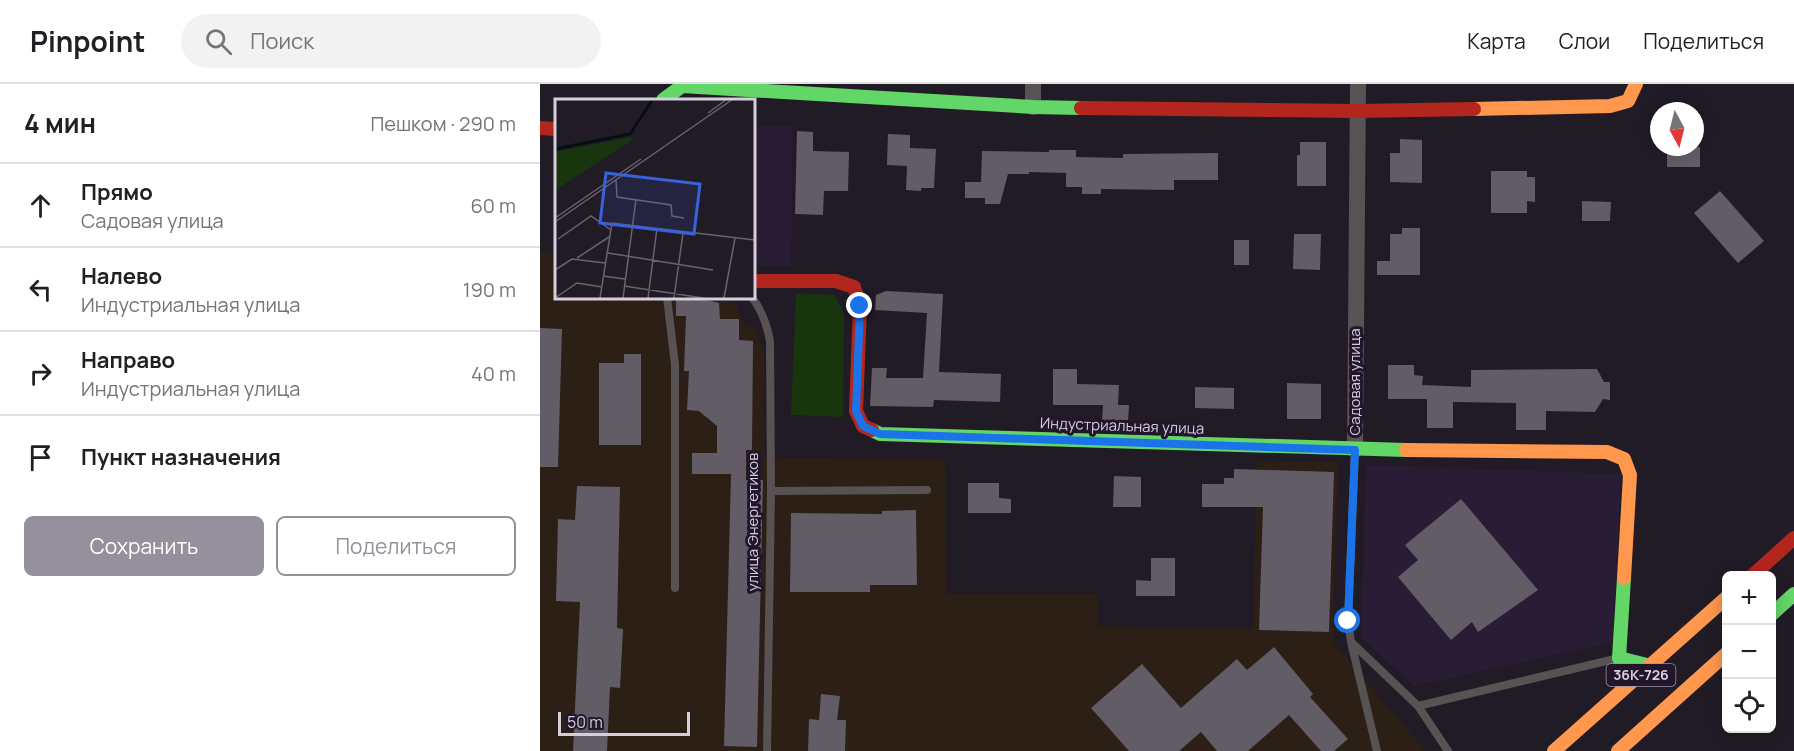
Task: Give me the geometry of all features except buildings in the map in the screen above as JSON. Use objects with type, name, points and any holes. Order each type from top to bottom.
[{"type":"street","points":[[1033,84],[1033,107]]},
{"type":"street","name":"Садовая улица","points":[[1355,450],[1358,84]]},
{"type":"street","points":[[664,99],[682,85],[1033,107],[1357,111],[1610,106],[1628,102],[1636,86]]},
{"type":"street","points":[[540,128],[555,129]]},
{"type":"street","name":"Индустриальная улица","points":[[754,280],[836,281],[854,287],[860,306],[856,411],[863,426],[880,434],[1355,450],[1607,452],[1624,459],[1630,475],[1619,658]]},
{"type":"street","points":[[1758,571],[1794,538]]},
{"type":"street","points":[[1776,610],[1794,594]]},
{"type":"street","name":"36К-726","points":[[1554,751],[1722,602]]},
{"type":"street","points":[[1619,658],[1651,666]]},
{"type":"street","name":"36К-726","points":[[1618,751],[1722,658]]},
{"type":"lane","points":[[667,298],[675,364],[675,588]]},
{"type":"lane","name":"улица Энергетиков","points":[[753,298],[762,310],[770,341],[771,491],[767,751]]},
{"type":"lane","name":"Садовая улица","points":[[1355,450],[1348,621],[1377,751]]},
{"type":"lane","points":[[771,491],[927,490]]},
{"type":"lane","points":[[1351,642],[1418,706],[1448,751]]},
{"type":"lane","points":[[1418,706],[1619,658]]},
{"type":"shaded area","points":[[754,127],[793,127],[791,266],[754,266]]},
{"type":"shaded area","points":[[540,252],[555,253],[555,298],[711,298],[736,304],[743,322],[756,329],[764,353],[764,457],[945,460],[947,594],[1097,594],[1098,626],[1253,629],[1257,461],[1338,462],[1333,642],[1426,751],[540,751]]},
{"type":"shaded area","points":[[1366,465],[1621,474],[1613,642],[1414,686],[1361,637]]},
{"type":"green space","points":[[796,293],[834,295],[844,313],[843,417],[791,415]]},
{"type":"traffic: fast","points":[[664,99],[682,86],[1081,108]]},
{"type":"traffic: fast","points":[[872,430],[880,434],[1406,450]]},
{"type":"traffic: fast","points":[[1624,578],[1619,658],[1651,666]]},
{"type":"traffic: fast","points":[[1776,610],[1794,594]]},
{"type":"traffic: slow","points":[[1474,109],[1610,106],[1628,101],[1636,84]]},
{"type":"traffic: slow","points":[[1406,450],[1607,452],[1624,459],[1630,475],[1624,578]]},
{"type":"traffic: slow","points":[[1554,751],[1722,602]]},
{"type":"traffic: slow","points":[[1618,751],[1722,658]]},
{"type":"traffic: jam","points":[[1081,108],[1357,111],[1474,109]]},
{"type":"traffic: jam","points":[[540,128],[555,129]]},
{"type":"traffic: jam","points":[[754,281],[836,281],[854,287],[860,306],[856,411],[863,426],[872,430]]},
{"type":"traffic: jam","points":[[1758,571],[1794,538]]},
{"type":"route","points":[[860,306],[856,411],[863,426],[880,434],[1355,450],[1348,621]]}]
